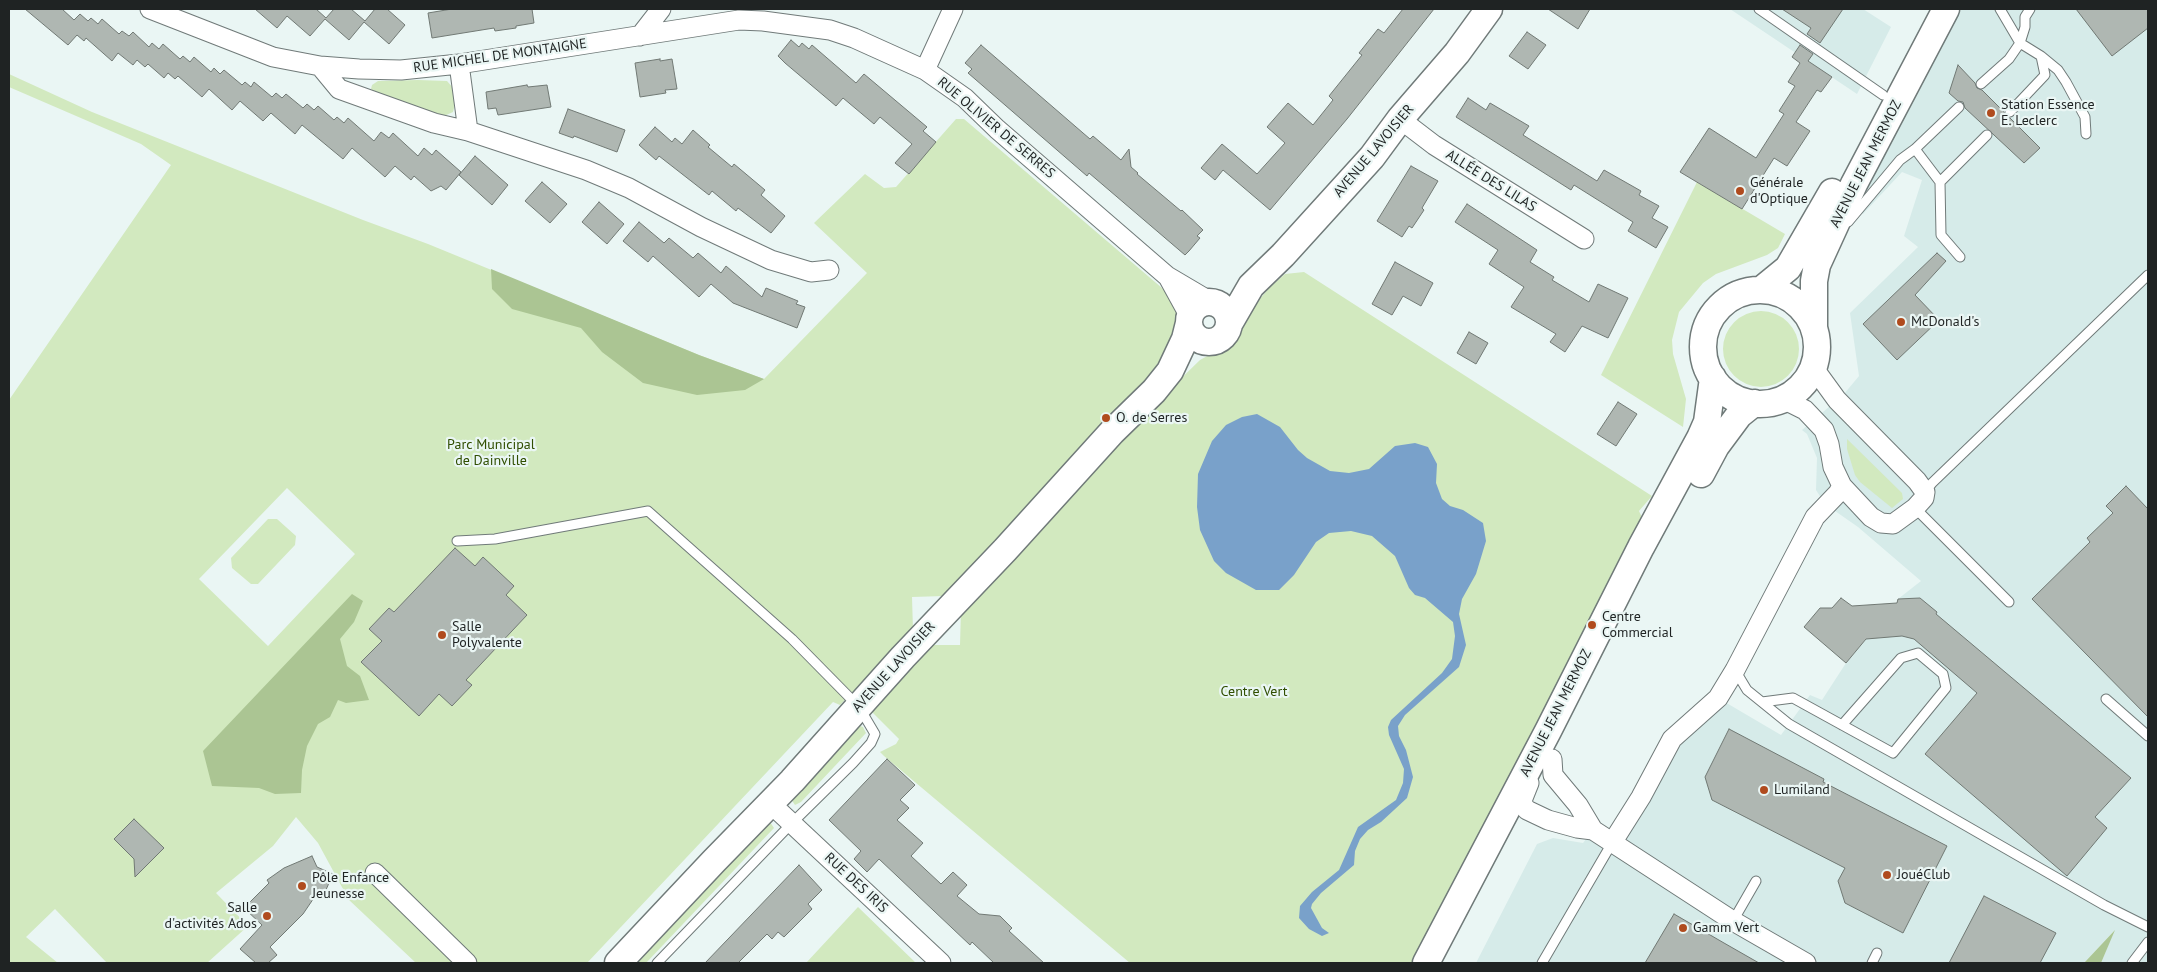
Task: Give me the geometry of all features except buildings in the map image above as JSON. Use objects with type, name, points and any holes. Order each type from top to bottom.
[{"type":"main road","name":"AVENUE LAVOISIER","points":[[1170,370],[1222,333],[1251,286],[1283,255],[1372,157],[1400,120],[1457,53],[1489,9]]},
{"type":"main road","name":"AVENUE JEAN MERMOZ","points":[[1761,290],[1788,268],[1818,218],[1926,9]]},
{"type":"main road","name":"AVENUE JEAN MERMOZ","points":[[1814,327],[1814,281],[1817,265],[1854,184],[1946,9]]},
{"type":"main road","name":"AVENUE LAVOISIER","points":[[1212,302],[1251,286]]},
{"type":"main road","points":[[1761,290],[1772,291],[1793,300],[1802,308],[1814,327],[1817,347],[1813,367],[1806,380],[1796,391],[1782,399],[1767,403],[1754,403],[1731,395],[1713,378],[1706,362],[1704,343],[1710,320],[1726,301],[1737,295],[1761,290]]},
{"type":"main road","points":[[1212,302],[1224,308],[1227,313],[1222,333],[1203,341],[1193,334],[1190,320],[1198,306],[1212,302]]},
{"type":"main road","name":"AVENUE LAVOISIER","points":[[618,963],[770,803],[1112,432],[1154,391],[1170,370],[1190,320]]},
{"type":"main road","name":"AVENUE JEAN MERMOZ","points":[[1426,963],[1548,731],[1637,555],[1700,438],[1707,422],[1713,378]]},
{"type":"main road","name":"AVENUE JEAN MERMOZ","points":[[1446,963],[1495,864],[1526,810],[1656,557],[1716,446],[1739,415],[1754,403]]},
{"type":"street","name":"RUE MICHEL DE MONTAIGNE","points":[[150,9],[273,57],[320,66],[401,70],[459,64],[640,36],[734,14]]},
{"type":"street","points":[[640,36],[662,9]]},
{"type":"street","points":[[925,70],[953,9]]},
{"type":"street","name":"RUE OLIVIER DE SERRES","points":[[734,14],[763,21],[830,30],[854,38],[925,70],[965,98],[997,129],[1167,276],[1212,302]]},
{"type":"street","points":[[459,64],[468,132]]},
{"type":"street","points":[[320,66],[339,88],[434,123],[548,157],[629,188],[702,227],[771,260],[811,272],[829,270]]},
{"type":"street","name":"ALLÉE DES LILAS","points":[[1400,120],[1434,144],[1584,239]]},
{"type":"street","name":"RUE OLIVIER DE SERRES","points":[[1167,276],[1190,320]]},
{"type":"street","points":[[1782,399],[1805,410],[1824,430],[1829,444],[1833,467],[1842,486],[1871,517],[1881,523],[1893,524],[1920,500],[1917,481],[1837,400],[1813,367]]},
{"type":"street","points":[[1612,843],[1641,797],[1672,739],[1718,698],[1735,670],[1815,516],[1838,493],[1842,486]]},
{"type":"street","points":[[1548,731],[1548,750],[1528,785],[1521,803],[1526,810],[1548,820],[1577,828],[1593,830]]},
{"type":"street","points":[[1552,759],[1553,775],[1578,805],[1593,830],[1733,921],[1806,963]]},
{"type":"street","name":"RUE DES IRIS","points":[[770,803],[941,963]]},
{"type":"street","points":[[375,873],[467,963]]},
{"type":"lane","points":[[1759,9],[1883,95]]},
{"type":"lane","points":[[2000,9],[2020,42],[2058,70],[2075,96],[2085,117],[2086,134]]},
{"type":"lane","points":[[1982,84],[2009,58],[2020,42],[2025,27],[2025,17],[2030,9]]},
{"type":"lane","points":[[2010,112],[2045,75],[2041,56]]},
{"type":"lane","points":[[1828,240],[1844,227],[1900,160],[1915,150],[1959,107]]},
{"type":"lane","points":[[1940,182],[1987,135]]},
{"type":"lane","points":[[1915,150],[1940,182],[1941,235],[1960,257]]},
{"type":"lane","points":[[2009,602],[1920,500],[1932,483],[2148,275]]},
{"type":"lane","points":[[457,541],[494,539],[648,511],[768,617],[859,706],[875,734],[871,743],[657,963]]},
{"type":"lane","points":[[1762,702],[1792,698],[1893,753],[1946,688],[1943,674],[1918,653],[1901,658],[1842,725]]},
{"type":"lane","points":[[1735,670],[1747,690],[1789,724],[2104,905],[2148,927]]},
{"type":"lane","points":[[2106,699],[2148,736]]},
{"type":"lane","points":[[1542,963],[1612,843]]},
{"type":"lane","points":[[1733,921],[1756,881]]},
{"type":"lane","points":[[2132,963],[2148,942]]},
{"type":"lane","points":[[1872,963],[1877,953]]},
{"type":"shaded area","points":[[1730,9],[1863,9],[1891,27],[1857,94]]},
{"type":"shaded area","points":[[1935,9],[2148,9],[2148,963],[2101,963],[2114,931],[2084,963],[1476,963],[1537,844],[1553,838],[1583,843],[1593,830],[1611,843],[1672,739],[1718,698],[1781,735],[1810,695],[1822,700],[1846,663],[1897,603],[1898,599],[1921,581],[1858,527],[1825,504],[1816,490],[1817,458],[1807,434],[1802,430],[1844,394],[1859,376],[1850,313],[1918,247],[1904,236],[1922,180],[1902,172],[1863,214],[1834,201]]},
{"type":"green space","name":"Parc Municipal de Dainville","points":[[9,74],[92,112],[428,244],[699,355],[764,379],[867,273],[814,223],[865,174],[884,188],[896,187],[956,119],[964,119],[1169,294],[1181,313],[1169,353],[1144,382],[944,596],[912,597],[913,630],[840,705],[833,702],[587,963],[416,963],[349,900],[318,843],[296,817],[273,846],[216,893],[248,926],[207,963],[107,963],[55,909],[26,937],[58,963],[9,963],[9,400],[171,165],[141,144],[9,87]],"holes":[[[287,488],[355,554],[268,646],[199,579]]]},
{"type":"green space","points":[[378,81],[447,81],[454,89],[455,104],[453,112],[444,116],[376,93],[371,89],[372,85]]},
{"type":"green space","points":[[1697,182],[1785,234],[1778,248],[1767,255],[1716,274],[1703,283],[1679,312],[1672,340],[1673,354],[1686,399],[1683,427],[1601,375]]},
{"type":"green space","points":[[491,269],[699,355],[764,379],[745,390],[697,395],[643,383],[602,352],[581,328],[512,309],[492,289]]},
{"type":"green space","name":"Centre Vert","points":[[1304,272],[1652,496],[1639,511],[1645,524],[1611,594],[1597,606],[1583,631],[1587,637],[1418,963],[1130,963],[884,756],[880,752],[896,744],[899,739],[869,709],[927,645],[960,645],[961,609],[1161,398],[1200,360],[1231,343],[1244,317],[1270,287],[1285,274]]},
{"type":"green space","points":[[1761,311],[1775,314],[1788,322],[1796,335],[1799,349],[1796,363],[1788,376],[1775,384],[1761,387],[1747,384],[1734,376],[1726,363],[1723,349],[1726,335],[1734,322],[1747,314]]},
{"type":"green space","points":[[1847,439],[1902,493],[1903,499],[1892,508],[1860,482],[1855,475],[1847,449]]},
{"type":"green space","points":[[268,519],[277,519],[296,536],[295,545],[258,584],[251,584],[232,568],[231,558]]},
{"type":"green space","points":[[352,594],[363,601],[354,622],[340,639],[347,666],[360,676],[369,700],[346,703],[338,700],[330,717],[318,724],[307,746],[302,770],[301,793],[275,794],[259,788],[212,786],[203,751]]},
{"type":"green space","points":[[857,725],[863,727],[866,733],[801,802],[795,805],[791,799]]},
{"type":"green space","points":[[770,822],[774,828],[646,963],[629,963]]},
{"type":"green space","points":[[858,907],[916,963],[806,963]]},
{"type":"green space","points":[[2115,930],[2101,963],[2084,963]]},
{"type":"water","points":[[1257,414],[1280,427],[1298,450],[1307,458],[1330,471],[1349,473],[1369,469],[1395,446],[1415,443],[1428,447],[1437,464],[1436,483],[1442,499],[1450,506],[1463,510],[1483,523],[1486,541],[1476,574],[1462,599],[1459,614],[1466,645],[1459,667],[1405,715],[1398,726],[1399,736],[1406,750],[1413,777],[1407,798],[1381,822],[1368,830],[1360,839],[1355,851],[1354,865],[1321,893],[1312,904],[1311,908],[1322,928],[1329,933],[1322,936],[1309,929],[1299,918],[1300,906],[1312,892],[1339,870],[1358,827],[1396,800],[1403,783],[1404,769],[1389,735],[1388,727],[1391,720],[1442,673],[1452,659],[1455,636],[1453,622],[1425,598],[1415,595],[1409,588],[1395,556],[1372,536],[1351,531],[1329,533],[1316,542],[1294,575],[1279,590],[1256,590],[1226,573],[1214,561],[1200,530],[1197,507],[1198,474],[1212,441],[1226,425],[1242,417]]},
{"type":"place","name":"Station Essence E. Leclerc","points":[[1991,113]]},
{"type":"place","name":"Générale d'Optique","points":[[1740,191]]},
{"type":"place","name":"McDonald's","points":[[1901,322]]},
{"type":"place","name":"O. de Serres","points":[[1106,418]]},
{"type":"place","name":"Centre Commercial","points":[[1592,625]]},
{"type":"place","name":"Salle Polyvalente","points":[[442,635]]},
{"type":"place","name":"Lumiland","points":[[1764,790]]},
{"type":"place","name":"JouéClub","points":[[1887,875]]},
{"type":"place","name":"Pôle Enfance Jeunesse","points":[[302,886]]},
{"type":"place","name":"Salle d'activités Ados","points":[[267,916]]},
{"type":"place","name":"Gamm Vert","points":[[1683,928]]}]
